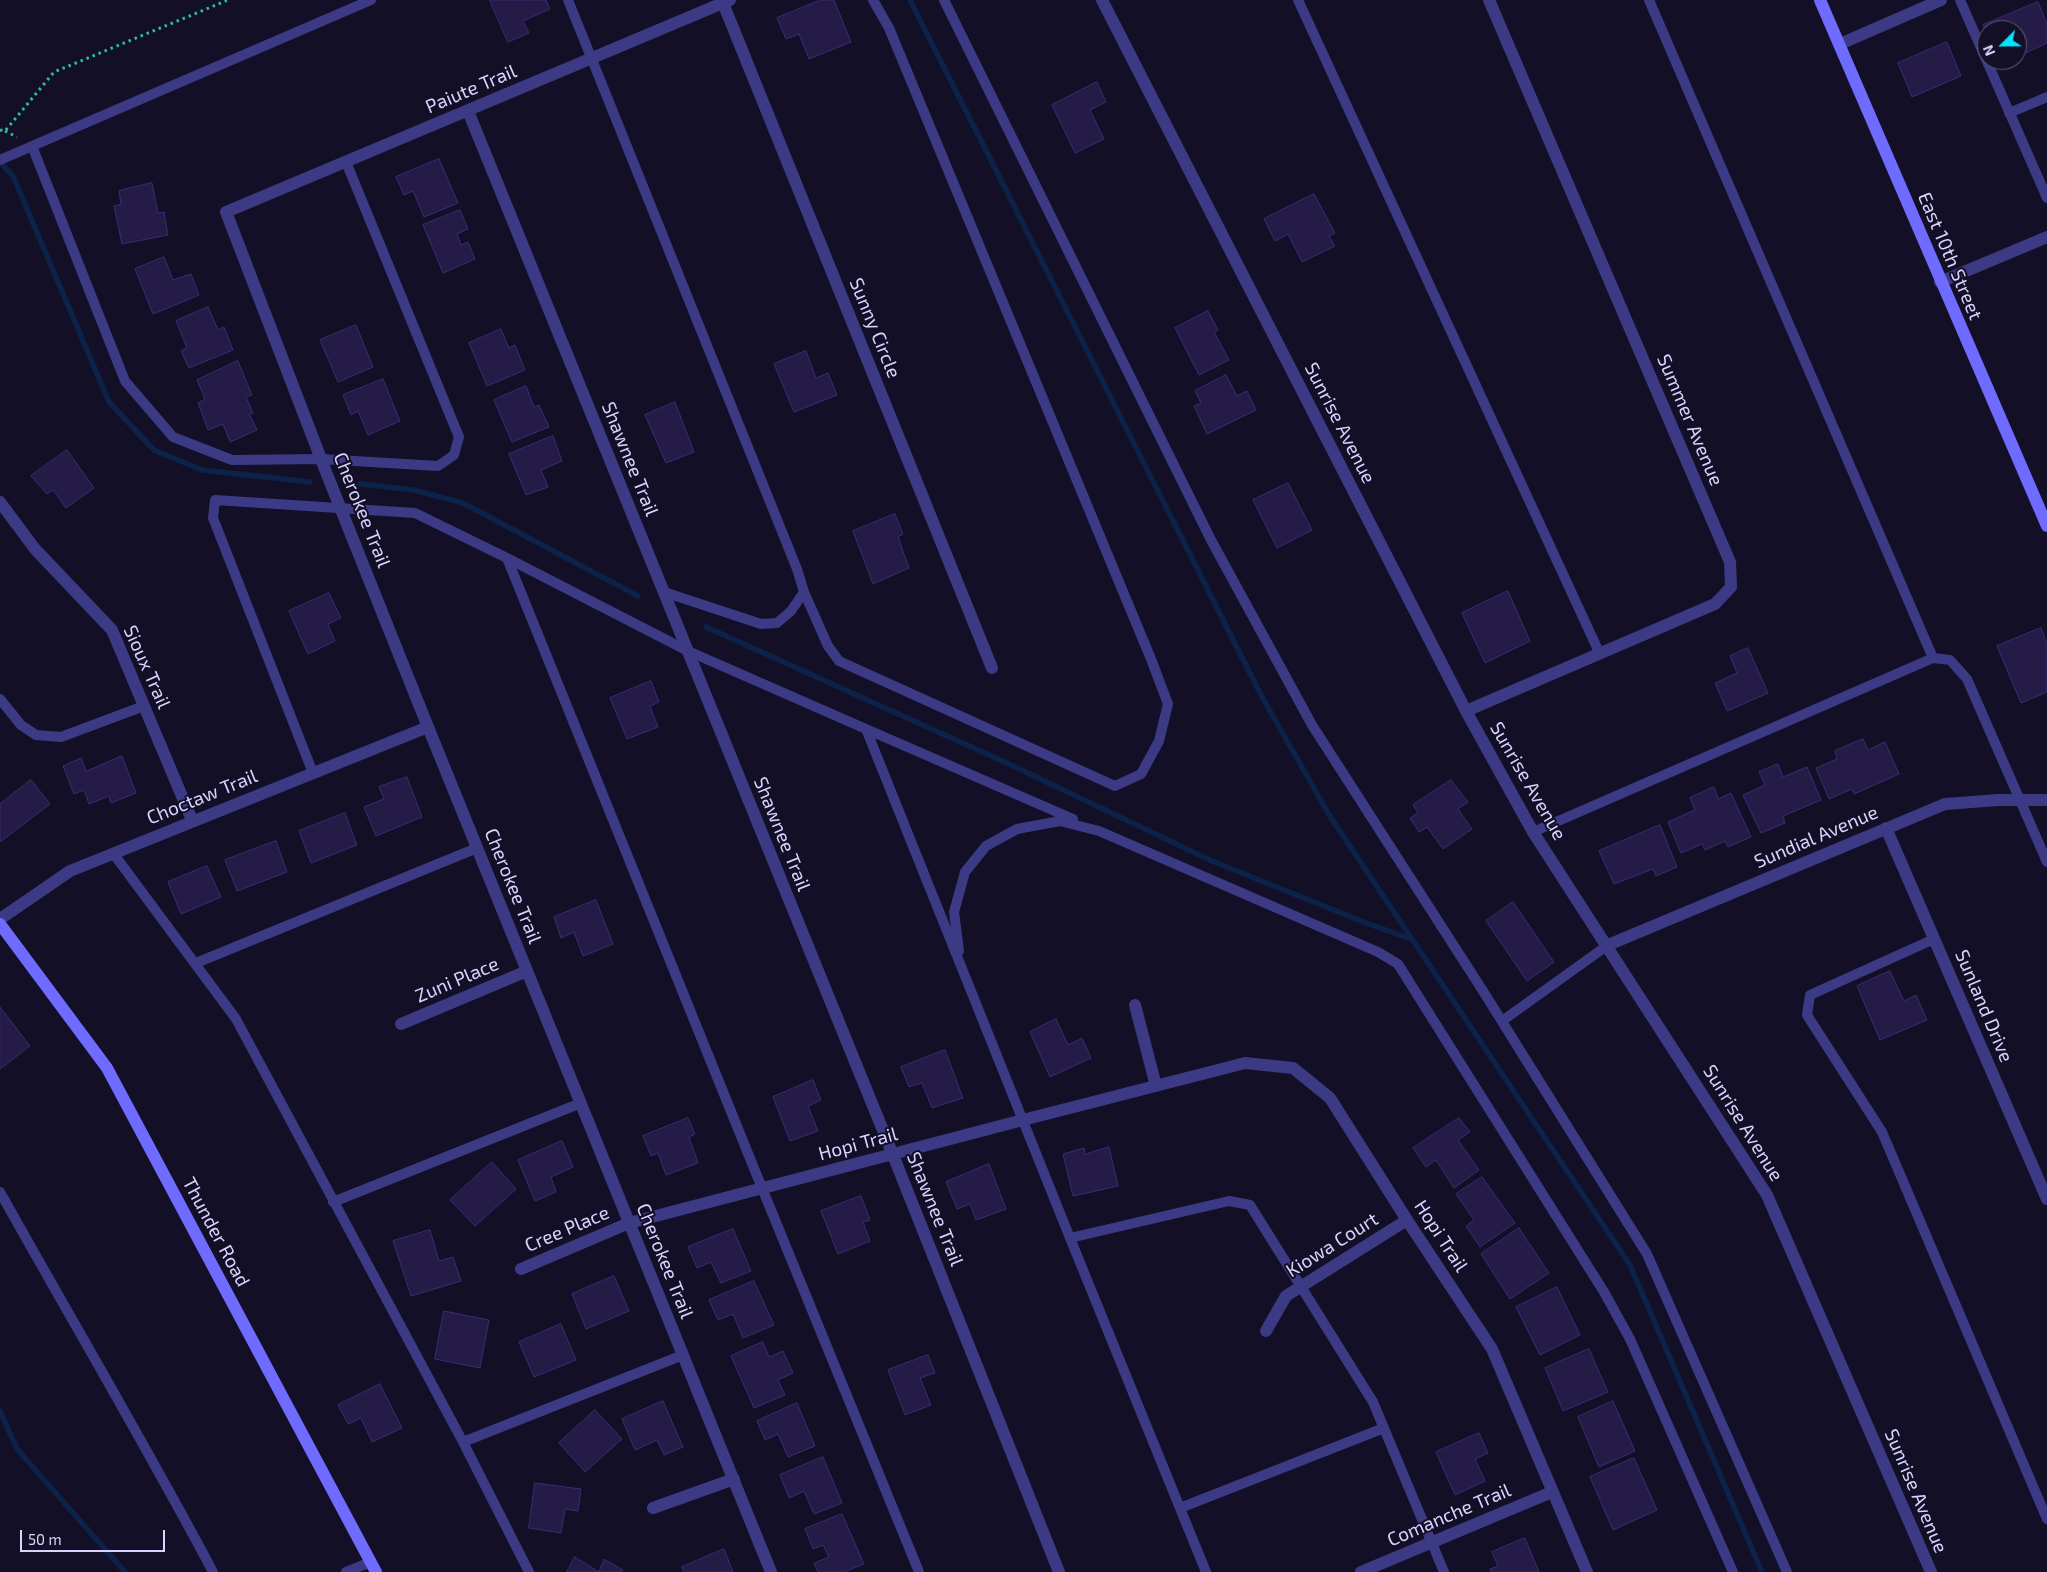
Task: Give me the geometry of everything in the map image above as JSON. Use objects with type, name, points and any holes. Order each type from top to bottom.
[{"type":"street","name":"Sunrise Avenue","points":[[1102,0],[1466,710],[1533,832],[1608,945],[1767,1195],[1931,1572]]},
{"type":"street","name":"Summer Avenue","points":[[1466,710],[1715,604],[1731,588],[1730,562],[1488,0]]},
{"type":"street","name":"East 10th Street","points":[[1820,0],[1940,282],[2047,526]]},
{"type":"street","points":[[1840,44],[1941,0]]},
{"type":"street","name":"Paiute Trail","points":[[226,212],[726,2]]},
{"type":"street","name":"Sunny Circle","points":[[726,2],[992,668]]},
{"type":"street","name":"Shawnee Trail","points":[[468,111],[893,1155],[1059,1572]]},
{"type":"street","name":"Cherokee Trail","points":[[226,212],[428,727],[771,1572]]},
{"type":"street","points":[[1940,282],[2047,237]]},
{"type":"street","name":"Sioux Trail","points":[[0,502],[35,548],[112,630],[192,820]]},
{"type":"street","name":"Choctaw Trail","points":[[0,919],[70,870],[428,727]]},
{"type":"street","name":"Sundial Avenue","points":[[1608,945],[1945,804],[2047,800]]},
{"type":"street","name":"Sunland Drive","points":[[1886,828],[2047,1199]]},
{"type":"street","name":"Thunder Road","points":[[0,924],[107,1068],[373,1567]]},
{"type":"street","name":"Zuni Place","points":[[401,1024],[527,971]]},
{"type":"street","points":[[1135,1005],[1156,1086]]},
{"type":"street","name":"Hopi Trail","points":[[629,1223],[1245,1063],[1293,1068],[1330,1098],[1492,1349],[1587,1572]]},
{"type":"street","name":"Kiowa Court","points":[[1266,1331],[1286,1296],[1407,1220]]},
{"type":"street","name":"Cree Place","points":[[520,1269],[629,1223]]},
{"type":"street","points":[[653,1508],[734,1479]]},
{"type":"street","name":"Comanche Trail","points":[[1360,1572],[1552,1492]]},
{"type":"lane","points":[[0,160],[371,0]]},
{"type":"lane","points":[[568,0],[794,559],[804,592],[828,646],[838,661],[1115,786],[1141,774],[1159,741],[1168,704],[889,28],[874,0]]},
{"type":"lane","points":[[944,0],[1210,540],[1312,725],[1502,1021],[1647,1254],[1787,1572]]},
{"type":"lane","points":[[1298,0],[1599,652]]},
{"type":"lane","points":[[1649,0],[1933,658]]},
{"type":"lane","points":[[1960,0],[2047,198]]},
{"type":"lane","points":[[2009,113],[2047,97]]},
{"type":"lane","points":[[32,146],[125,381],[173,437],[232,460],[322,459],[438,466],[454,455],[459,437],[346,162]]},
{"type":"lane","points":[[313,773],[213,518],[215,500],[415,513],[688,651],[1378,952],[1398,964],[1604,1292],[1630,1338],[1733,1572]]},
{"type":"lane","points":[[507,558],[919,1572]]},
{"type":"lane","points":[[664,592],[761,624],[777,624],[791,611],[804,592]]},
{"type":"lane","points":[[1533,832],[1933,658],[1950,660],[1968,679],[2047,862]]},
{"type":"lane","points":[[0,699],[21,724],[36,735],[53,736],[61,736],[144,706]]},
{"type":"lane","points":[[866,729],[1206,1572]]},
{"type":"lane","points":[[962,967],[954,912],[965,872],[986,846],[1017,829],[1060,821],[1099,830]]},
{"type":"lane","points":[[196,963],[477,848]]},
{"type":"lane","points":[[114,853],[236,1019],[463,1442],[529,1572]]},
{"type":"lane","points":[[1934,939],[1810,995],[1807,1014],[1882,1132],[2047,1519]]},
{"type":"lane","points":[[1502,1021],[1608,945]]},
{"type":"lane","points":[[333,1202],[580,1103]]},
{"type":"lane","points":[[0,1192],[115,1397],[166,1483],[213,1572]]},
{"type":"lane","points":[[1070,1238],[1228,1201],[1250,1205],[1373,1402],[1444,1572]]},
{"type":"lane","points":[[463,1442],[683,1355]]},
{"type":"lane","points":[[1180,1508],[1384,1428]]},
{"type":"lane","points":[[346,1572],[373,1567]]},
{"type":"path","points":[[0,130],[5,130],[54,72],[228,0]]},
{"type":"building","points":[[490,0],[546,0],[550,9],[523,21],[529,33],[508,42]]},
{"type":"building","points":[[821,0],[834,0],[851,42],[809,59],[799,34],[786,39],[777,18]]},
{"type":"building","points":[[2038,2],[2047,24],[2047,43],[2027,52],[2027,20],[1995,20]]},
{"type":"building","points":[[1947,42],[1961,76],[1912,97],[1898,63]]},
{"type":"building","points":[[1097,82],[1106,102],[1090,110],[1104,139],[1075,153],[1052,105]]},
{"type":"building","points":[[439,159],[458,203],[424,217],[413,191],[404,195],[396,177]]},
{"type":"building","points":[[152,183],[158,213],[164,212],[168,235],[122,244],[114,206],[121,204],[119,191]]},
{"type":"building","points":[[1314,194],[1335,233],[1329,236],[1335,246],[1302,262],[1288,234],[1275,241],[1264,219]]},
{"type":"building","points":[[460,210],[468,229],[457,234],[461,245],[468,242],[475,259],[443,273],[423,225]]},
{"type":"building","points":[[164,257],[173,280],[191,274],[199,295],[153,314],[135,269]]},
{"type":"building","points":[[208,307],[218,330],[224,327],[233,350],[189,368],[181,351],[187,348],[176,321]]},
{"type":"building","points":[[1208,311],[1218,330],[1214,332],[1229,360],[1199,375],[1175,328]]},
{"type":"building","points":[[356,325],[373,367],[338,382],[320,340]]},
{"type":"building","points":[[501,329],[509,348],[515,345],[525,370],[487,386],[469,343]]},
{"type":"building","points":[[806,351],[816,378],[828,373],[837,395],[794,412],[774,364]]},
{"type":"building","points":[[238,361],[252,395],[246,397],[253,413],[249,414],[257,430],[230,442],[223,424],[208,430],[198,403],[205,399],[197,380]]},
{"type":"building","points":[[1226,375],[1237,396],[1247,391],[1256,410],[1207,434],[1194,406],[1201,403],[1195,391]]},
{"type":"building","points":[[383,379],[400,421],[368,435],[358,411],[351,415],[343,395]]},
{"type":"building","points":[[526,386],[534,407],[539,405],[549,427],[512,442],[494,400]]},
{"type":"building","points":[[675,402],[694,452],[666,463],[645,415]]},
{"type":"building","points":[[553,436],[562,461],[541,470],[548,487],[526,495],[509,454]]},
{"type":"building","points":[[67,450],[94,488],[66,508],[53,490],[47,494],[31,476]]},
{"type":"building","points":[[1288,483],[1312,530],[1277,548],[1253,500]]},
{"type":"building","points":[[895,514],[903,534],[898,537],[909,568],[873,584],[853,531]]},
{"type":"building","points":[[1508,591],[1530,641],[1485,663],[1462,613]]},
{"type":"building","points":[[329,593],[341,618],[328,624],[335,641],[308,654],[289,611]]},
{"type":"building","points":[[2041,628],[2047,644],[2047,692],[2021,703],[1997,646]]},
{"type":"building","points":[[1748,648],[1768,693],[1727,711],[1715,683],[1737,673],[1730,656]]},
{"type":"building","points":[[651,681],[659,702],[650,706],[658,727],[627,739],[610,698]]},
{"type":"building","points":[[1863,739],[1868,750],[1885,742],[1899,774],[1854,794],[1852,789],[1829,799],[1816,768],[1837,759],[1835,751]]},
{"type":"building","points":[[122,756],[136,793],[111,803],[109,796],[89,804],[84,790],[74,794],[63,766],[81,758],[86,771]]},
{"type":"building","points":[[1778,764],[1783,777],[1807,767],[1821,800],[1783,816],[1785,823],[1761,833],[1743,795],[1765,785],[1759,772]]},
{"type":"building","points":[[407,777],[422,817],[376,836],[364,807],[384,799],[379,787]]},
{"type":"building","points":[[31,780],[50,804],[0,842],[0,804]]},
{"type":"building","points":[[1451,780],[1468,802],[1458,809],[1472,829],[1443,849],[1427,827],[1419,832],[1410,818],[1418,813],[1413,805]]},
{"type":"building","points":[[1714,787],[1718,799],[1731,793],[1751,837],[1728,847],[1725,841],[1705,850],[1702,844],[1681,853],[1668,822],[1695,810],[1690,798]]},
{"type":"building","points":[[345,813],[357,845],[311,863],[299,831]]},
{"type":"building","points":[[1660,825],[1677,867],[1656,876],[1653,869],[1614,884],[1599,851]]},
{"type":"building","points":[[276,841],[287,872],[237,891],[225,860]]},
{"type":"building","points":[[207,866],[221,897],[181,914],[168,882]]},
{"type":"building","points":[[596,900],[613,944],[583,956],[574,932],[561,938],[554,917]]},
{"type":"building","points":[[1513,902],[1554,962],[1527,981],[1486,921]]},
{"type":"building","points":[[1890,971],[1904,1001],[1916,995],[1927,1020],[1880,1040],[1857,986]]},
{"type":"building","points":[[0,1007],[30,1046],[0,1069]]},
{"type":"building","points":[[1056,1019],[1068,1045],[1082,1038],[1091,1058],[1050,1077],[1030,1032]]},
{"type":"building","points":[[945,1050],[963,1098],[932,1108],[922,1083],[909,1087],[901,1067]]},
{"type":"building","points":[[813,1080],[821,1100],[808,1106],[818,1131],[790,1141],[773,1097]]},
{"type":"building","points":[[688,1118],[695,1134],[689,1137],[698,1163],[666,1175],[658,1153],[651,1156],[643,1136]]},
{"type":"building","points":[[1459,1118],[1470,1132],[1458,1140],[1479,1170],[1454,1188],[1436,1160],[1426,1167],[1413,1148]]},
{"type":"building","points":[[562,1141],[573,1167],[551,1177],[556,1192],[535,1201],[518,1160]]},
{"type":"building","points":[[1109,1147],[1118,1186],[1073,1196],[1063,1154],[1084,1148],[1085,1154]]},
{"type":"building","points":[[492,1162],[516,1189],[475,1226],[450,1200]]},
{"type":"building","points":[[989,1164],[1006,1209],[976,1220],[970,1204],[957,1209],[946,1182]]},
{"type":"building","points":[[1482,1177],[1515,1223],[1480,1247],[1466,1226],[1474,1220],[1456,1194]]},
{"type":"building","points":[[861,1196],[870,1220],[863,1222],[870,1241],[838,1254],[821,1211]]},
{"type":"building","points":[[1519,1228],[1549,1273],[1510,1299],[1481,1254]]},
{"type":"building","points":[[733,1229],[751,1271],[721,1283],[711,1262],[697,1268],[688,1247]]},
{"type":"building","points":[[430,1230],[439,1261],[453,1257],[461,1281],[411,1296],[393,1241]]},
{"type":"building","points":[[614,1276],[629,1311],[586,1329],[572,1294]]},
{"type":"building","points":[[754,1281],[774,1325],[743,1338],[733,1314],[718,1320],[709,1300]]},
{"type":"building","points":[[1557,1287],[1580,1335],[1540,1355],[1516,1307]]},
{"type":"building","points":[[444,1311],[489,1320],[480,1368],[435,1359]]},
{"type":"building","points":[[561,1324],[576,1360],[534,1377],[519,1342]]},
{"type":"building","points":[[763,1342],[769,1357],[783,1351],[793,1373],[778,1380],[785,1395],[754,1408],[731,1356]]},
{"type":"building","points":[[1589,1349],[1608,1392],[1563,1411],[1545,1368]]},
{"type":"building","points":[[928,1355],[935,1373],[920,1378],[931,1405],[905,1415],[888,1370]]},
{"type":"building","points":[[380,1384],[402,1428],[372,1442],[361,1418],[348,1424],[338,1405]]},
{"type":"building","points":[[663,1401],[683,1447],[664,1455],[657,1440],[635,1450],[622,1419]]},
{"type":"building","points":[[1613,1401],[1635,1451],[1599,1467],[1578,1417]]},
{"type":"building","points":[[797,1403],[815,1446],[788,1457],[778,1434],[765,1440],[757,1421]]},
{"type":"building","points":[[595,1410],[622,1439],[585,1472],[559,1443]]},
{"type":"building","points":[[1479,1433],[1488,1453],[1475,1459],[1485,1481],[1455,1495],[1436,1452]]},
{"type":"building","points":[[823,1457],[842,1503],[814,1514],[804,1491],[789,1498],[780,1475]]},
{"type":"building","points":[[1634,1458],[1657,1510],[1613,1530],[1590,1477]]},
{"type":"building","points":[[535,1483],[581,1489],[578,1511],[565,1509],[561,1533],[529,1528]]},
{"type":"building","points":[[842,1514],[864,1564],[844,1572],[818,1572],[814,1563],[829,1557],[823,1545],[813,1549],[805,1529]]},
{"type":"building","points":[[1525,1538],[1539,1572],[1491,1572],[1490,1569],[1498,1566],[1492,1552]]},
{"type":"building","points":[[724,1549],[733,1572],[684,1572],[682,1567]]},
{"type":"building","points":[[575,1557],[599,1572],[567,1572]]},
{"type":"building","points":[[604,1559],[623,1570],[621,1572],[599,1572]]},
{"type":"waterway","points":[[910,0],[1261,695],[1331,818],[1630,1265],[1762,1572]]},
{"type":"waterway","points":[[0,162],[13,176],[109,402],[154,450],[202,470],[310,482]]},
{"type":"waterway","points":[[360,484],[414,490],[463,503],[638,596]]},
{"type":"waterway","points":[[706,627],[1009,764],[1212,861],[1366,923],[1411,939]]},
{"type":"waterway","points":[[0,1411],[17,1449],[125,1572]]}]
